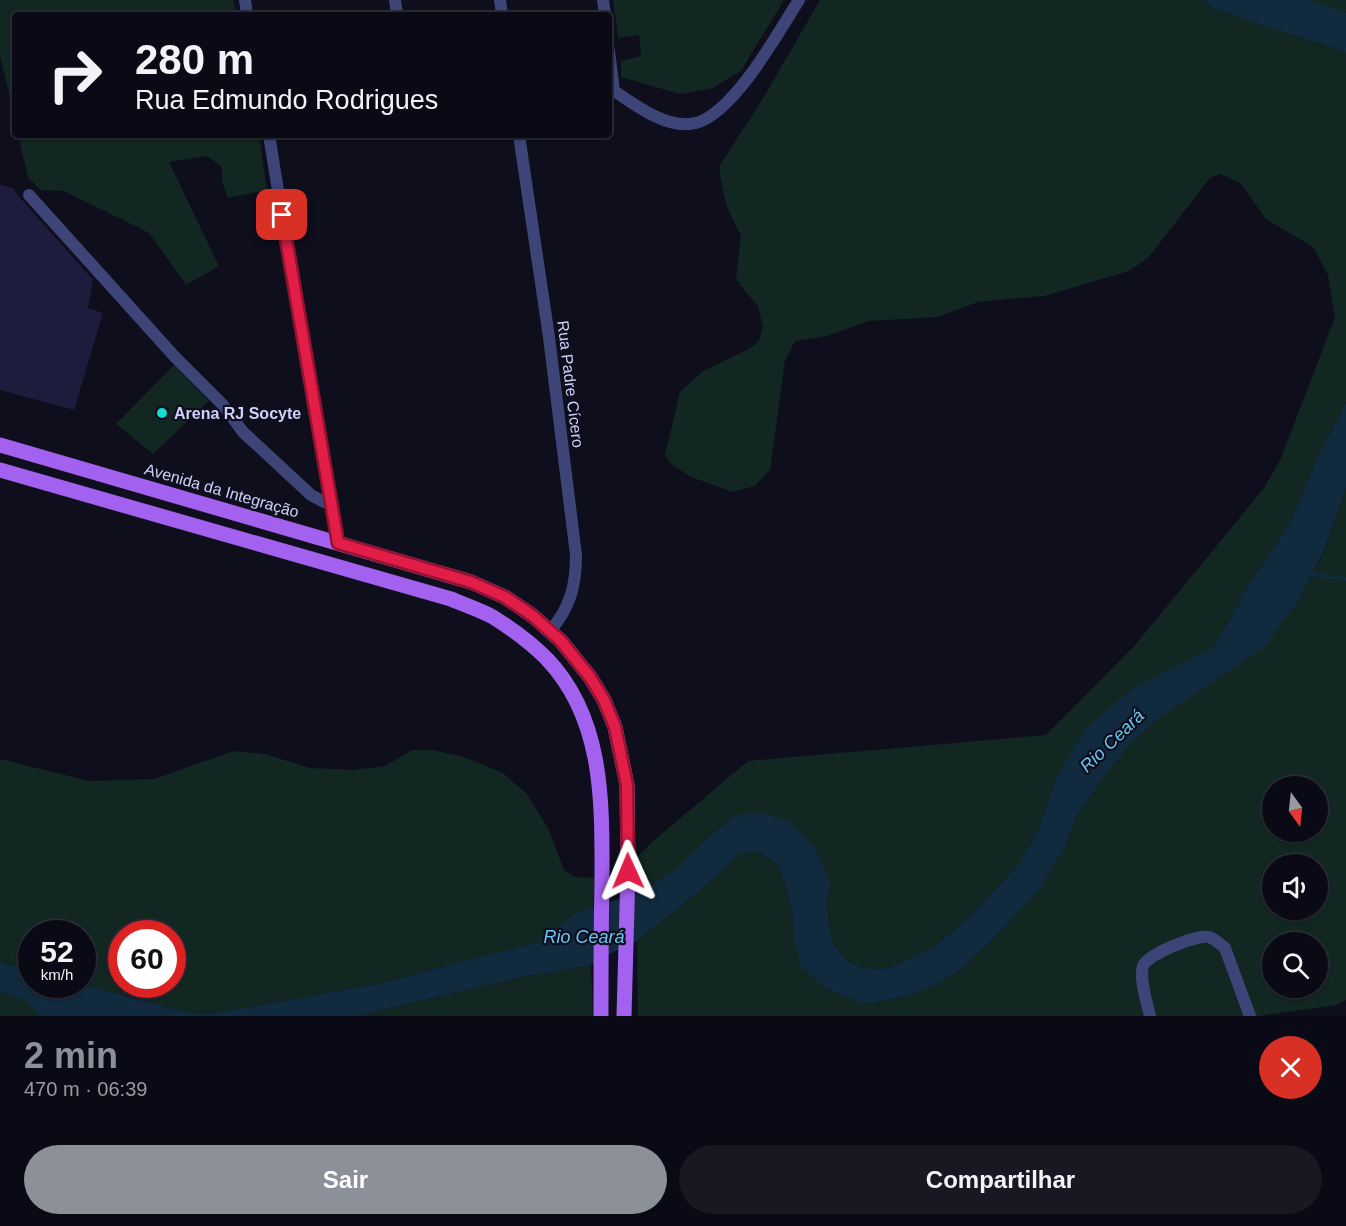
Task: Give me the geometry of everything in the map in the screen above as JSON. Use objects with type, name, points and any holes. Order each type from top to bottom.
[{"type":"main road","name":"Avenida da Integração","points":[[0,445],[471,582],[505,597],[561,641],[590,677],[604,700],[615,727],[627,785],[628,871],[624,1016]]},
{"type":"main road","points":[[0,470],[451,599],[491,616],[532,646],[548,661],[578,704],[587,723],[597,768],[602,833],[601,1016]]},
{"type":"main road","points":[[369,576],[374,553]]},
{"type":"main road","points":[[385,580],[390,558]]},
{"type":"street","points":[[612,93],[655,116],[677,123],[688,125],[705,119],[729,102],[744,84],[800,0]]},
{"type":"street","points":[[269,138],[338,543]]},
{"type":"street","name":"Rua Padre Cícero","points":[[519,138],[549,337],[576,555],[576,572],[570,600],[550,631]]},
{"type":"street","points":[[28,195],[175,357],[223,405],[243,432],[311,495],[324,502],[332,503]]},
{"type":"street","points":[[1150,1016],[1142,978],[1145,962],[1152,956],[1186,941],[1208,937],[1225,948],[1250,1016]]},
{"type":"green space","points":[[0,0],[233,0],[235,12],[12,12],[12,108],[0,55]]},
{"type":"green space","points":[[613,0],[784,0],[741,71],[713,88],[680,94],[621,77],[621,61],[641,56],[639,35],[618,38]]},
{"type":"green space","points":[[820,0],[1202,0],[1213,8],[1340,50],[1346,54],[1346,403],[1317,458],[1293,516],[1269,556],[1247,586],[1212,648],[1179,666],[1056,778],[1039,828],[1020,862],[975,912],[933,948],[879,970],[861,967],[848,961],[832,941],[827,899],[830,886],[735,815],[714,832],[675,871],[637,893],[637,857],[748,761],[1046,735],[1136,644],[1264,488],[1281,458],[1335,317],[1328,275],[1313,247],[1266,219],[1240,183],[1220,174],[1210,178],[1148,258],[1129,271],[1044,296],[978,302],[937,317],[869,321],[827,336],[795,341],[785,361],[770,470],[755,486],[733,492],[691,477],[671,464],[665,455],[680,392],[703,371],[751,348],[759,341],[763,327],[758,306],[736,280],[741,236],[727,207],[720,176],[720,165],[762,100]]},
{"type":"green space","points":[[1310,0],[1346,0],[1346,13],[1343,13]]},
{"type":"green space","points":[[19,138],[259,138],[267,190],[228,198],[222,181],[222,167],[207,156],[169,162],[219,266],[186,285],[149,233],[64,191],[41,190],[28,178]]},
{"type":"green space","name":"Arena RJ Socyte","points":[[174,365],[209,401],[153,454],[116,424]]},
{"type":"green space","points":[[1346,488],[1346,1000],[1336,1005],[1259,1016],[638,1016],[637,941],[699,892],[739,854],[759,852],[777,864],[792,909],[794,938],[825,988],[862,1004],[915,994],[941,982],[961,969],[1001,931],[1066,845],[1075,819],[1131,743],[1298,601],[1324,552]]},
{"type":"green space","points":[[412,750],[433,750],[464,757],[503,773],[527,794],[549,830],[564,870],[575,877],[595,878],[593,908],[573,914],[541,942],[378,984],[209,1014],[181,1011],[134,998],[186,998],[186,920],[108,920],[108,991],[96,988],[96,920],[18,920],[18,967],[0,962],[0,759],[90,781],[154,779],[234,751],[265,754],[310,768],[354,770],[385,766]]},
{"type":"green space","points":[[591,965],[593,1016],[361,1016],[531,975]]},
{"type":"green space","points":[[0,992],[24,999],[41,1016],[0,1016]]},
{"type":"water","points":[[1202,0],[1310,0],[1346,13],[1346,54],[1340,50],[1213,8]]},
{"type":"water","name":"Rio Ceará","points":[[1346,403],[1346,488],[1324,551],[1298,601],[1263,648],[1160,717],[1131,743],[1075,819],[1066,845],[1040,888],[1001,931],[961,969],[941,982],[915,994],[862,1004],[825,988],[801,967],[794,938],[792,909],[784,881],[777,864],[759,852],[739,854],[699,892],[637,941],[591,965],[531,975],[361,1016],[41,1016],[21,998],[96,998],[96,988],[108,991],[108,998],[134,998],[181,1011],[209,1014],[378,984],[541,942],[573,914],[637,893],[674,871],[735,815],[761,813],[788,821],[812,843],[828,876],[830,886],[827,899],[829,927],[832,941],[840,952],[848,961],[861,967],[879,970],[893,966],[933,948],[975,912],[1020,862],[1039,828],[1056,778],[1086,728],[1133,688],[1212,648],[1247,586],[1269,556],[1293,516],[1317,458]]},
{"type":"water","name":"Rio Ceará","points":[[0,962],[18,967],[18,997],[0,992]]},
{"type":"building","points":[[0,185],[14,188],[14,191],[93,280],[88,308],[103,313],[74,410],[0,390]]},
{"type":"waterway","points":[[1308,574],[1346,579]]},
{"type":"place","name":"Arena RJ Socyte","points":[[162,413]]},
{"type":"route","points":[[282,215],[338,543],[471,582],[505,597],[533,616],[561,641],[590,677],[604,700],[615,727],[627,785],[628,871]]}]
